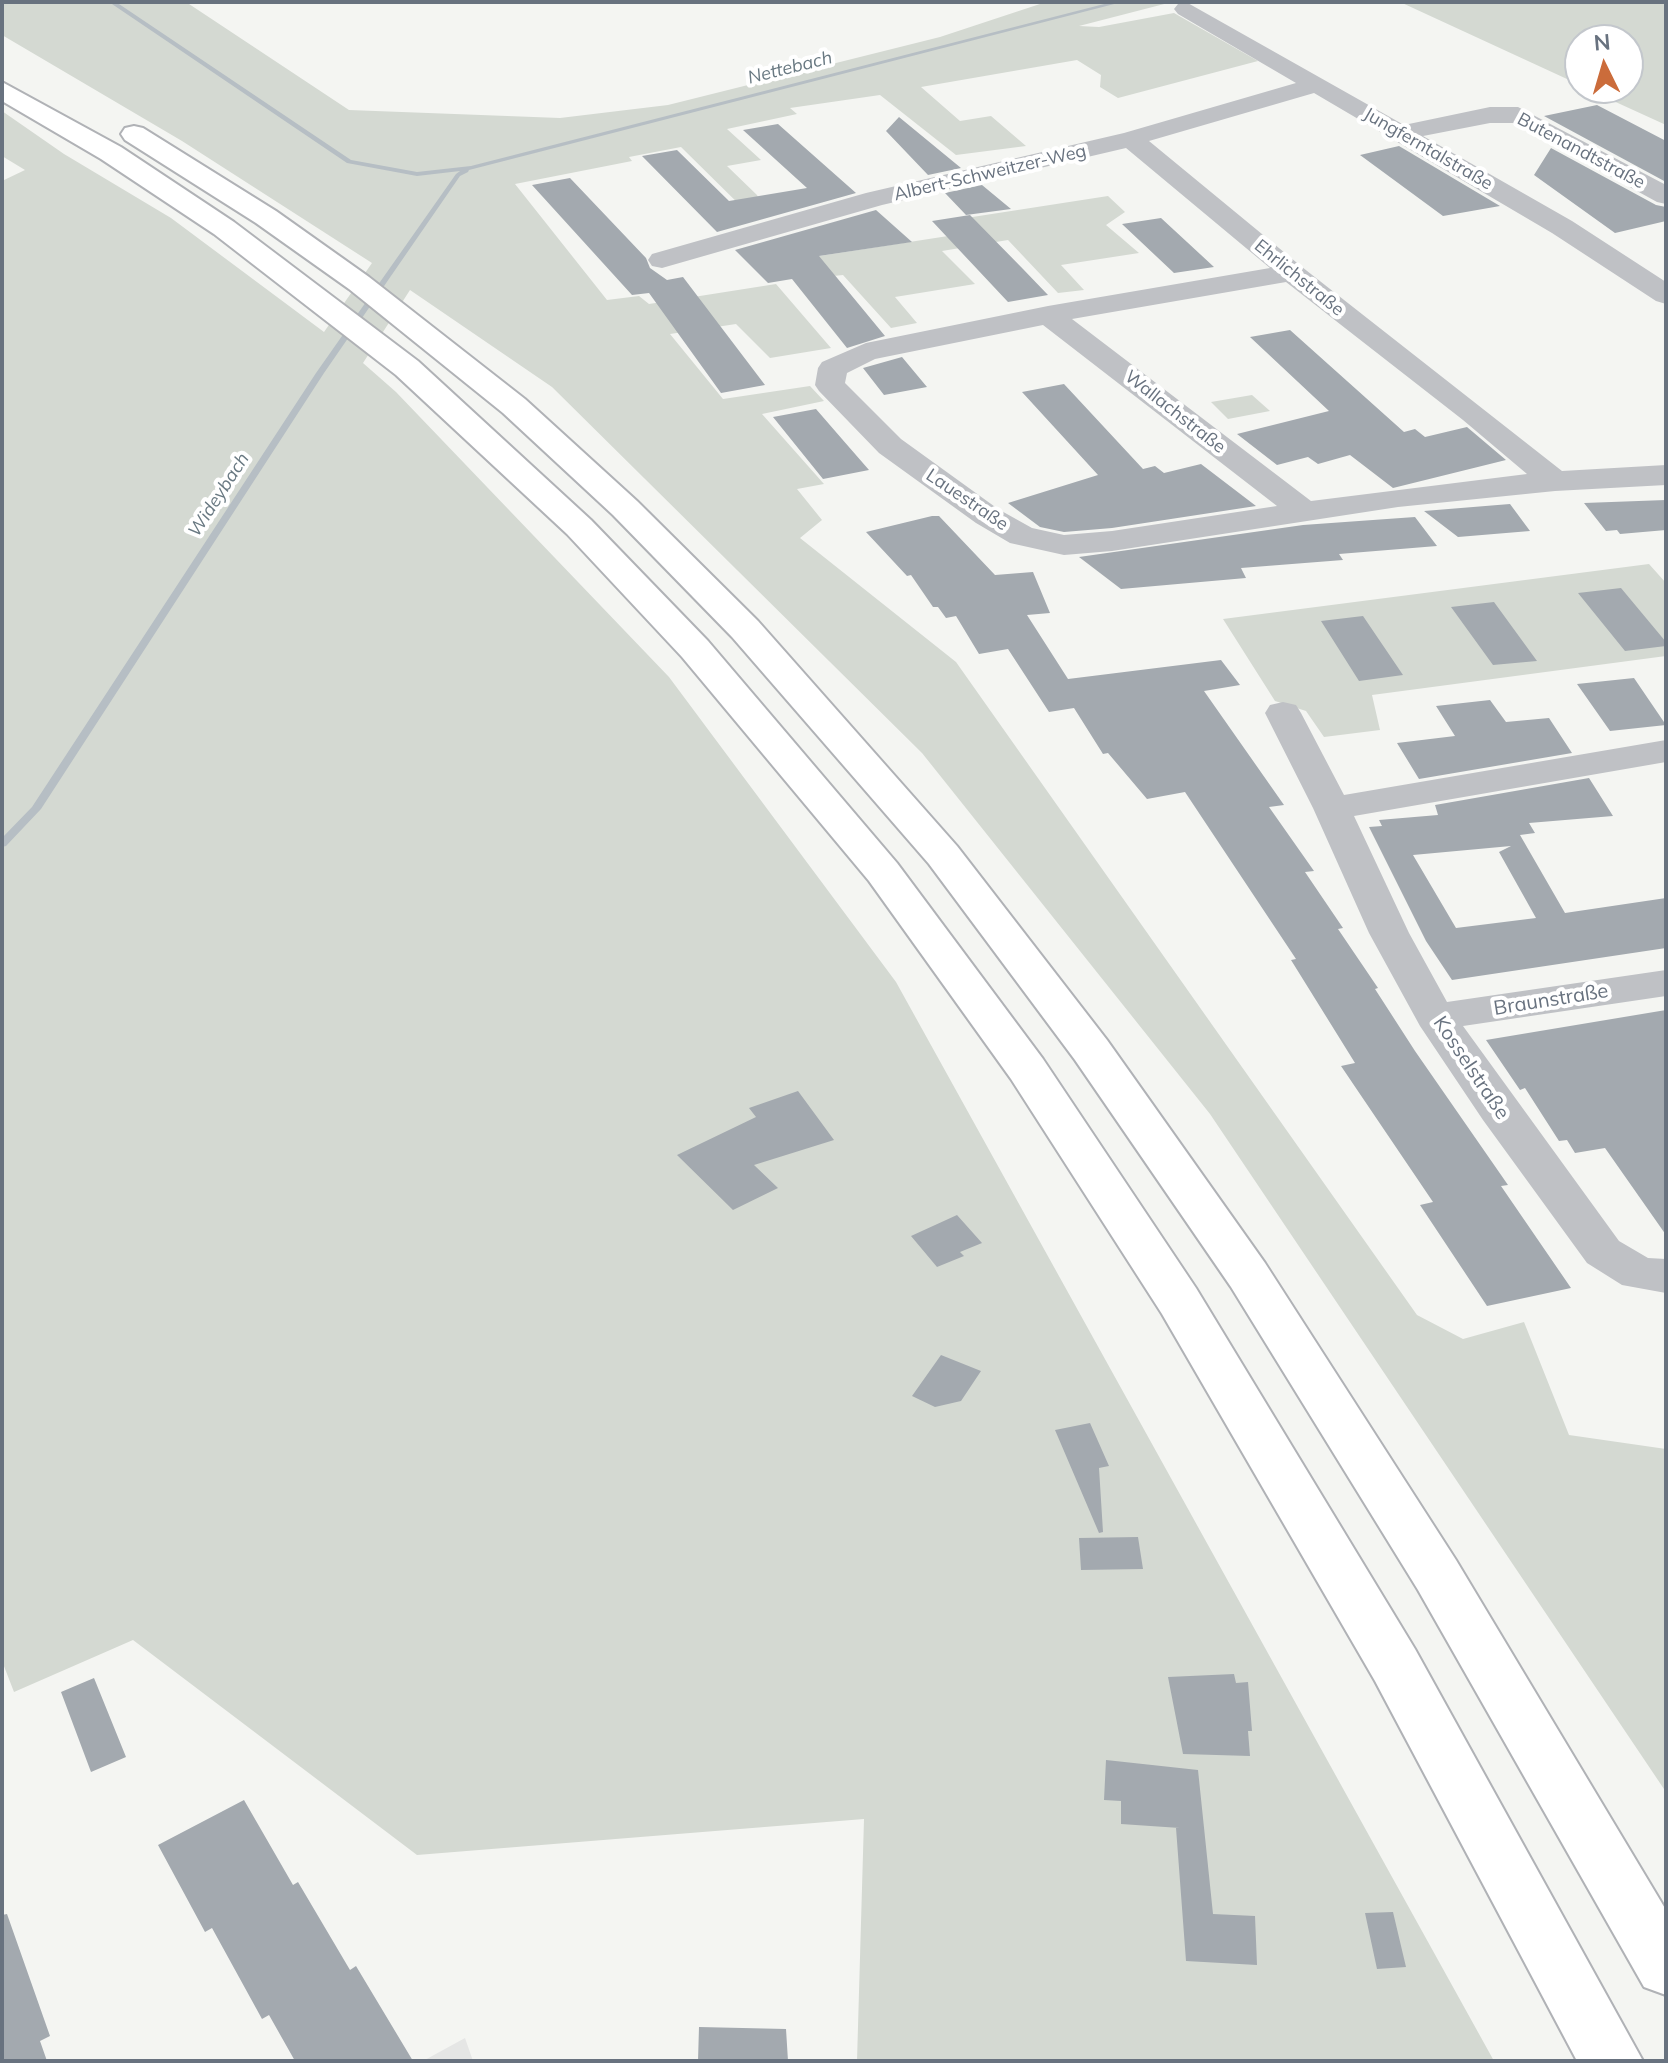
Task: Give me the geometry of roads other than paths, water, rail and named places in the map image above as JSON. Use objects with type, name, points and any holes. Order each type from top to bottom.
[{"type":"highway","points":[[2,90],[145,175],[312,293],[514,406],[625,508],[745,629],[887,788],[999,927],[1177,1169],[1332,1406],[1437,1575],[1666,1967]]},
{"type":"highway","points":[[107,118],[198,172],[326,260],[416,350],[756,717],[883,872],[1027,1069],[1179,1301],[1395,1665],[1611,2061]]},
{"type":"street","name":"Jungferntalstraße","points":[[1186,9],[1628,267],[1666,295]]},
{"type":"street","name":"Albert-Schweitzer-Weg","points":[[662,260],[881,197],[1131,139],[1214,112],[1317,85]]},
{"type":"street","name":"Butenandtstraße","points":[[1400,133],[1490,115],[1518,115],[1666,196]]},
{"type":"street","name":"Ehrlichstraße","points":[[1131,139],[1292,273],[1555,481]]},
{"type":"street","name":"Lauestraße","points":[[1292,273],[1048,315],[866,352],[833,368],[830,385],[890,446],[948,489],[1004,527],[1043,542],[1100,543],[1301,509],[1555,481],[1666,475]]},
{"type":"street","name":"Wallachstraße","points":[[1048,315],[1301,509]]},
{"type":"street","name":"Kosselstraße","points":[[1283,713],[1332,808],[1389,933],[1435,1017],[1498,1110],[1603,1252],[1638,1273],[1666,1276]]},
{"type":"street","points":[[1332,808],[1666,751]]},
{"type":"street","name":"Braunstraße","points":[[1435,1017],[1666,983]]},
{"type":"waterway","name":"Nettebach","points":[[112,2],[349,162],[417,174],[471,168],[1119,2]]},
{"type":"waterway","name":"Wideybach","points":[[2,844],[36,809],[320,373],[458,175],[466,171]]}]
